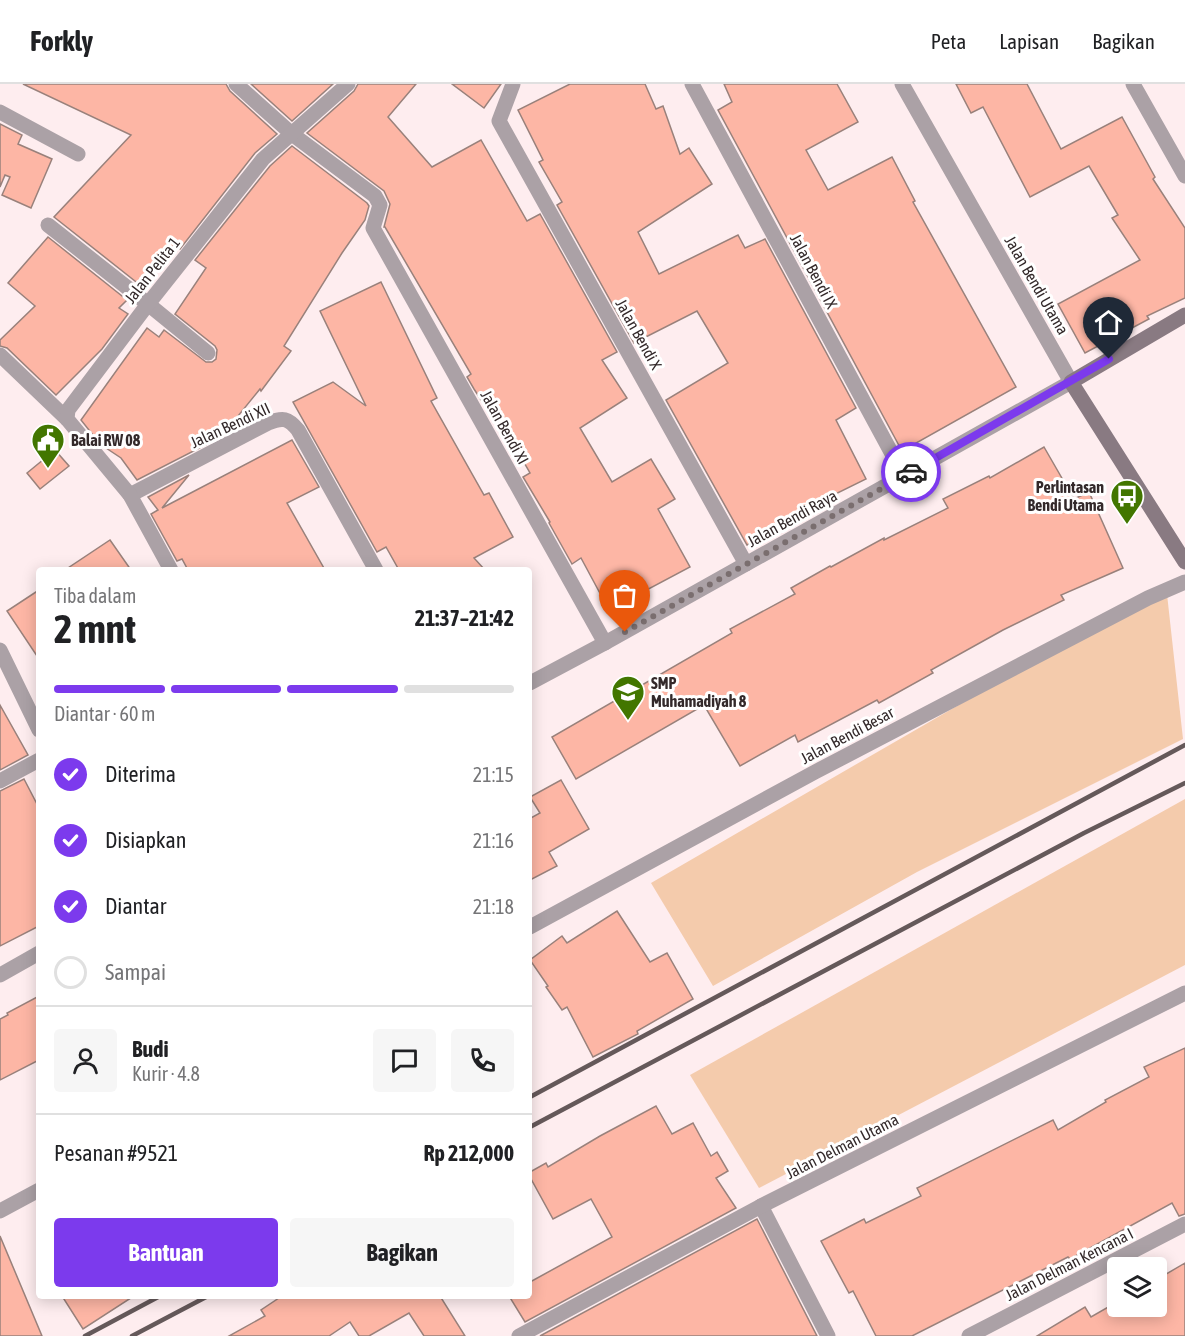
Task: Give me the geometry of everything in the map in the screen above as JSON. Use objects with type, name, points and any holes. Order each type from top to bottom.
[{"type":"street","points":[[236,84],[292,134]]},
{"type":"street","name":"Jalan Pelita 1","points":[[67,419],[68,410],[73,401],[263,159],[348,84]]},
{"type":"street","name":"Jalan Bendi X","points":[[513,84],[499,121],[746,564]]},
{"type":"street","name":"Jalan Bendi IX","points":[[692,84],[904,476]]},
{"type":"street","name":"Jalan Bendi Utama","points":[[902,84],[1071,382],[1185,562]]},
{"type":"street","points":[[1133,84],[1185,176]]},
{"type":"street","points":[[0,112],[78,154]]},
{"type":"street","name":"Jalan Bendi XI","points":[[292,134],[375,196],[380,205],[373,228],[605,643]]},
{"type":"street","points":[[48,225],[208,353]]},
{"type":"street","points":[[1071,382],[1185,315]]},
{"type":"street","points":[[0,355],[67,419],[130,495],[169,567]]},
{"type":"street","name":"Jalan Bendi Raya","points":[[532,682],[1071,382]]},
{"type":"street","name":"Jalan Bendi XII","points":[[130,495],[268,423],[279,419],[286,420],[298,430],[373,567]]},
{"type":"street","name":"Jalan Bendi Besar","points":[[532,926],[815,772],[1148,598],[1185,582]]},
{"type":"street","points":[[0,650],[36,724]]},
{"type":"street","points":[[0,781],[36,762]]},
{"type":"street","points":[[0,975],[36,956]]},
{"type":"street","name":"Jalan Delman Utama","points":[[519,1336],[761,1206],[1185,993]]},
{"type":"street","points":[[0,1211],[36,1192]]},
{"type":"street","points":[[761,1206],[828,1336]]},
{"type":"street","name":"Jalan Delman Kencana I","points":[[969,1336],[1185,1224]]},
{"type":"shaded area","points":[[1166,585],[1183,739],[917,872],[713,986],[651,883]]},
{"type":"shaded area","points":[[1185,799],[1185,965],[759,1188],[690,1075]]},
{"type":"building","points":[[23,84],[226,84],[230,91],[277,134],[255,153],[180,249],[174,245],[140,285],[54,217],[131,135]]},
{"type":"building","points":[[251,84],[333,84],[292,121]]},
{"type":"building","points":[[358,84],[416,84],[388,117],[432,167],[481,140],[527,221],[540,214],[617,352],[602,360],[627,398],[580,428],[612,482],[651,459],[675,499],[658,509],[690,567],[609,610],[581,558],[572,564],[523,477],[530,473],[490,403],[485,406],[474,389],[467,377],[471,374],[384,227],[390,204],[384,191],[307,133],[354,91]]},
{"type":"building","points":[[452,84],[501,84],[484,108]]},
{"type":"building","points":[[570,84],[645,84],[656,109],[663,106],[680,154],[689,148],[712,184],[638,232],[659,274],[738,235],[745,248],[765,239],[856,408],[836,420],[866,479],[799,512],[802,517],[747,545],[666,400],[728,363],[697,311],[634,343],[557,205],[562,202],[539,162],[543,160],[518,110]]},
{"type":"building","points":[[724,84],[837,84],[858,122],[806,150],[828,190],[892,157],[915,201],[913,202],[1016,387],[902,451],[718,110],[732,102]]},
{"type":"building","points":[[956,84],[1027,84],[1061,149],[1122,117],[1155,177],[1153,179],[1185,228],[1185,298],[1147,316],[1149,319],[1085,353],[1058,304],[1140,260],[1112,218],[1118,215],[1089,166],[1030,197],[983,107],[971,113]]},
{"type":"building","points":[[0,124],[22,135],[18,144],[52,159],[31,208],[2,195],[10,177],[5,175],[0,187]]},
{"type":"building","points":[[292,146],[367,203],[369,206],[365,220],[284,346],[291,351],[261,391],[260,389],[221,437],[137,480],[121,458],[100,444],[81,420],[147,328],[159,337],[164,330],[206,362],[216,359],[215,346],[175,314],[206,268],[195,260],[270,166]]},
{"type":"building","points":[[48,237],[127,300],[119,308],[128,314],[102,349],[56,395],[7,348],[0,346],[0,340],[35,306],[8,283]]},
{"type":"building","points":[[381,282],[437,398],[431,401],[484,495],[489,493],[513,537],[474,558],[482,567],[397,567],[386,547],[377,552],[293,402],[333,382],[366,406],[320,311]]},
{"type":"building","points":[[292,440],[319,487],[287,503],[323,567],[186,567],[182,559],[177,561],[151,514],[158,510],[148,497],[189,475],[162,508]]},
{"type":"building","points":[[1044,447],[1074,499],[1089,492],[1123,568],[1061,595],[1064,600],[1003,630],[931,670],[933,673],[879,703],[877,700],[798,742],[795,735],[740,766],[704,705],[576,779],[552,737],[732,633],[730,629],[795,594],[791,588],[884,538],[884,540],[948,508],[943,499],[989,476],[990,478]]},
{"type":"building","name":"Balai RW 08","points":[[55,450],[69,466],[40,489],[27,473]]},
{"type":"building","points":[[110,540],[129,567],[70,567]]},
{"type":"building","points":[[36,592],[36,654],[7,611]]},
{"type":"building","points":[[0,705],[28,755],[0,770]]},
{"type":"building","points":[[24,779],[36,802],[36,928],[0,946],[0,791]]},
{"type":"building","points":[[561,780],[589,829],[549,852],[557,866],[532,879],[532,817],[540,813],[532,800],[532,796]]},
{"type":"building","points":[[617,911],[650,962],[667,953],[693,999],[637,1031],[638,1034],[593,1057],[567,1007],[562,1010],[532,963],[532,958],[562,936],[567,943]]},
{"type":"building","points":[[36,998],[36,1062],[0,1080],[0,1019],[8,1015],[7,1013]]},
{"type":"building","points":[[1185,1048],[1185,1214],[1179,1216],[1172,1203],[1070,1259],[1068,1257],[912,1336],[876,1336],[853,1291],[849,1293],[821,1241],[864,1219],[866,1223],[921,1196],[917,1188],[1053,1120],[1058,1130],[1106,1102],[1105,1100],[1149,1077],[1144,1067]]},
{"type":"building","points":[[656,1106],[672,1134],[693,1123],[711,1156],[717,1152],[728,1171],[716,1178],[736,1208],[525,1322],[511,1299],[532,1299],[532,1281],[612,1237],[591,1199],[553,1219],[532,1181],[532,1171],[546,1163],[548,1167]]},
{"type":"building","points":[[757,1219],[817,1336],[540,1336]]},
{"type":"building","points":[[0,1236],[42,1336],[0,1336]]},
{"type":"building","points":[[1185,1263],[1185,1336],[1037,1336],[1085,1307],[1091,1317],[1107,1308],[1107,1317],[1167,1317],[1167,1274]]},
{"type":"building","points":[[64,1299],[129,1299],[83,1329]]},
{"type":"building","points":[[278,1299],[442,1299],[465,1336],[424,1336],[409,1313],[369,1336],[359,1336],[350,1322],[329,1336],[229,1336],[265,1316],[261,1310]]},
{"type":"railway","points":[[532,1096],[1185,745]]},
{"type":"railway","points":[[532,1126],[1084,833],[1185,783]]},
{"type":"railway","points":[[85,1336],[154,1299]]},
{"type":"railway","points":[[132,1336],[202,1299]]},
{"type":"way so far","points":[[625,632],[911,472]]},
{"type":"place","name":"Balai RW 08","points":[[48,469]]},
{"type":"place","name":"Perlintasan Bendi Utama","points":[[1127,525]]},
{"type":"place","name":"SMP Muhamadiyah 8","points":[[628,721]]},
{"type":"route","points":[[911,472],[1109,359]]}]
